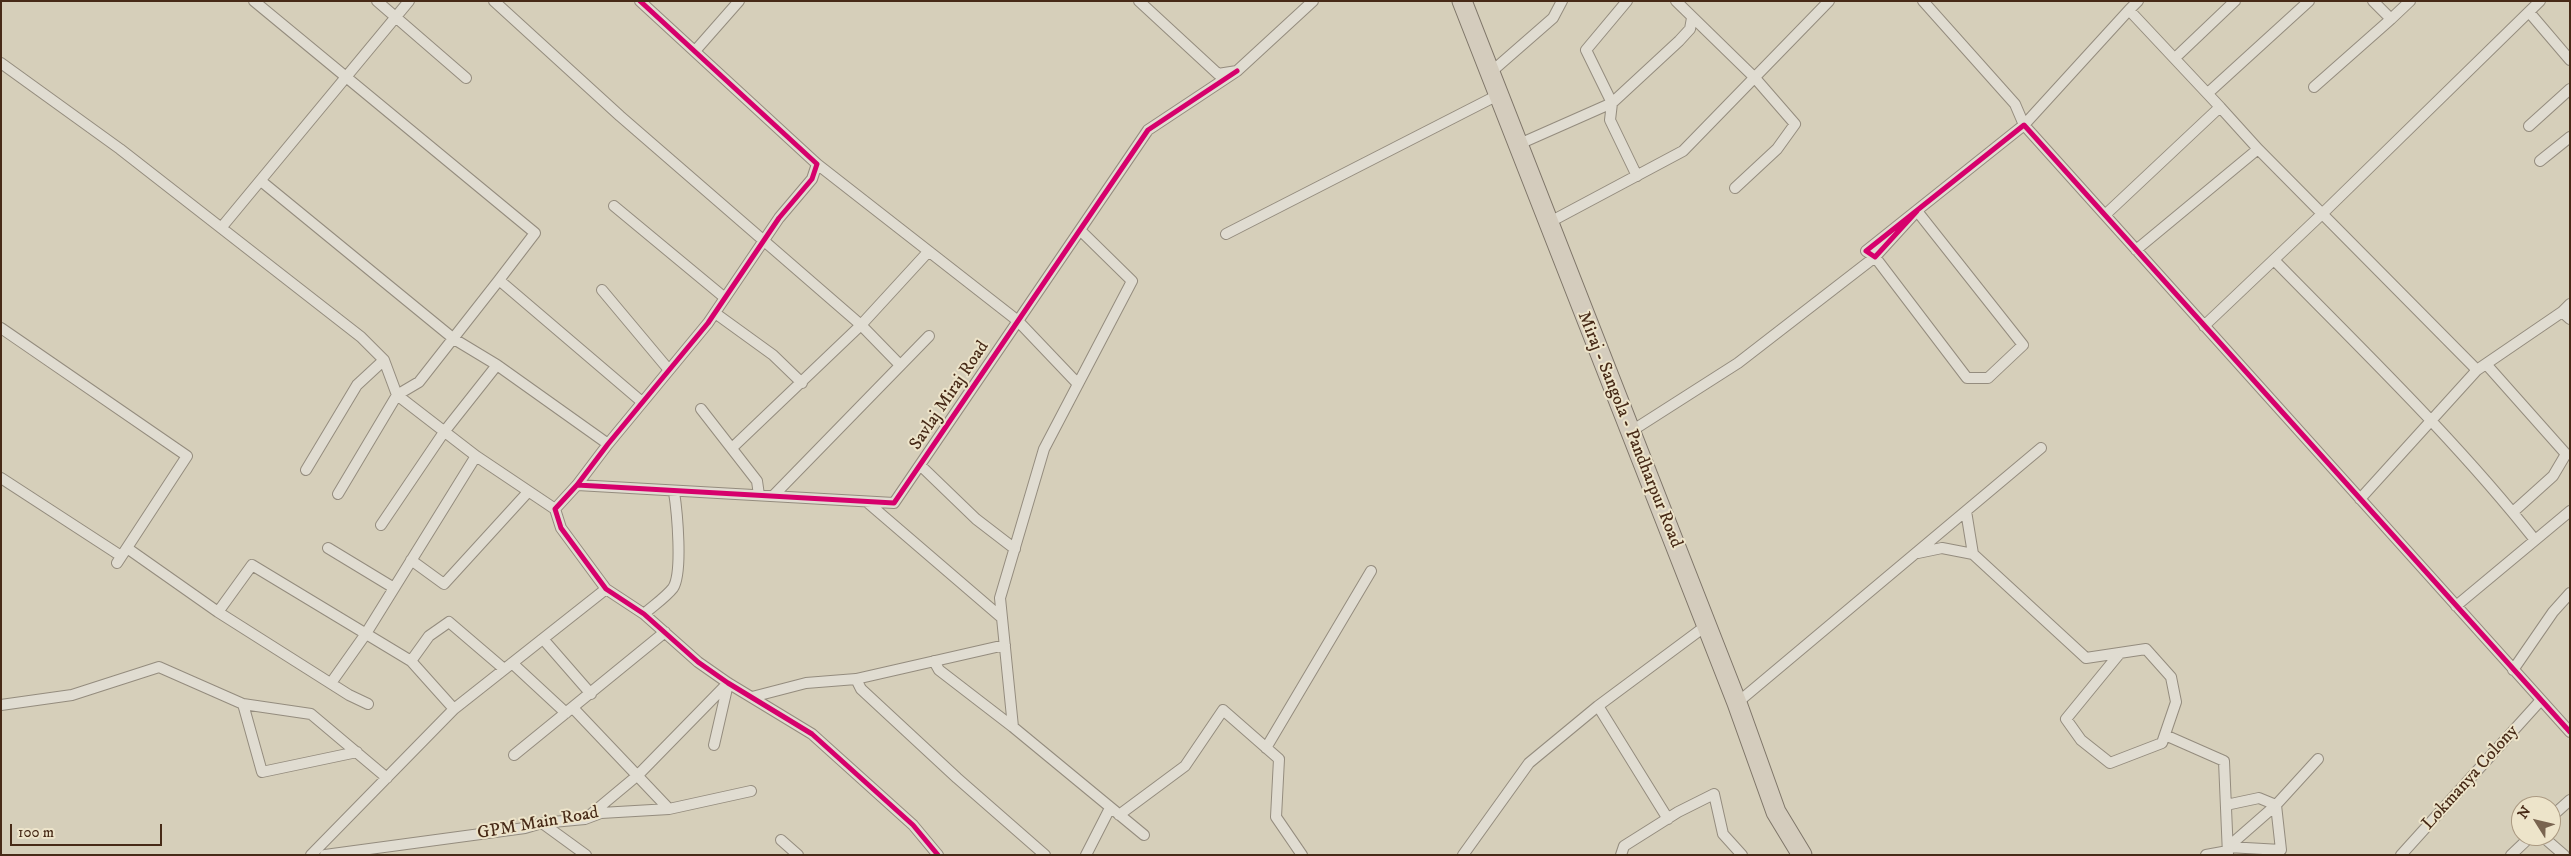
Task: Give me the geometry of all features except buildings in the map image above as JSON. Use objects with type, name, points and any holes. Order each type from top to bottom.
[{"type":"highway","name":"Miraj - Sangola - Pandharpur Road","points":[[1462,1],[1737,703],[1776,812],[1802,855]]},
{"type":"street","points":[[254,1],[536,233],[419,382],[410,390],[397,395],[338,494]]},
{"type":"street","points":[[377,1],[466,78]]},
{"type":"street","points":[[221,228],[409,1]]},
{"type":"street","points":[[494,1],[620,116],[861,324],[900,365]]},
{"type":"street","points":[[640,1],[816,164],[1018,321],[1078,384]]},
{"type":"street","points":[[695,51],[739,1]]},
{"type":"street","points":[[1139,1],[1218,74],[1237,71]]},
{"type":"street","name":"Savlaj Miraj Road","points":[[577,485],[894,503],[1148,130],[1237,71],[1314,1]]},
{"type":"street","points":[[1490,73],[1553,18],[1562,1]]},
{"type":"street","points":[[1627,1],[1586,50],[1612,103],[1610,120],[1637,176]]},
{"type":"street","points":[[1676,1],[1755,78],[1795,124],[1777,149],[1735,188]]},
{"type":"street","points":[[1548,223],[1683,151],[1829,1]]},
{"type":"street","points":[[1923,1],[2015,104],[2024,126],[2570,732]]},
{"type":"street","points":[[1917,211],[2023,345],[1988,378],[1967,378],[1875,256],[1866,251],[2024,126],[2138,1]]},
{"type":"street","points":[[2175,58],[2235,1]]},
{"type":"street","points":[[2208,93],[2309,1]]},
{"type":"street","points":[[2373,1],[2391,19]]},
{"type":"street","points":[[2314,87],[2410,1]]},
{"type":"street","points":[[2204,326],[2322,214],[2540,1]]},
{"type":"street","points":[[2129,10],[2258,149],[2322,214],[2481,367],[2566,454],[2552,476],[2513,512]]},
{"type":"street","points":[[2529,12],[2570,60]]},
{"type":"street","points":[[1518,145],[1612,103],[1679,41],[1690,29],[1692,18]]},
{"type":"street","points":[[1,63],[120,149],[362,337],[384,360],[397,395],[476,456],[555,509],[561,528],[606,589],[644,614],[698,662],[728,683],[812,734],[913,825],[938,855]]},
{"type":"street","points":[[2529,126],[2570,89]]},
{"type":"street","points":[[1226,234],[1498,95]]},
{"type":"street","points":[[2105,215],[2220,107]]},
{"type":"street","points":[[2540,162],[2570,137]]},
{"type":"street","points":[[2136,250],[2258,149]]},
{"type":"street","points":[[555,509],[577,485],[715,313],[779,218],[812,179],[816,164]]},
{"type":"street","points":[[261,181],[454,339],[497,365],[608,444]]},
{"type":"street","points":[[614,206],[725,298]]},
{"type":"street","points":[[1013,728],[1000,598],[1044,449],[1132,281],[1080,230]]},
{"type":"street","points":[[732,448],[802,383],[861,324],[928,252]]},
{"type":"street","points":[[1630,432],[1738,363],[1875,256]]},
{"type":"street","points":[[2274,260],[2431,421],[2513,512],[2535,540]]},
{"type":"street","points":[[499,280],[642,402]]},
{"type":"street","points":[[602,290],[669,370]]},
{"type":"street","points":[[2360,499],[2481,367],[2566,315],[2570,304]]},
{"type":"street","points":[[715,313],[773,355],[802,383]]},
{"type":"street","points":[[1,328],[187,456],[122,555]]},
{"type":"street","points":[[773,496],[929,336]]},
{"type":"street","points":[[306,470],[357,386],[384,360]]},
{"type":"street","points":[[381,525],[444,432],[497,365]]},
{"type":"street","points":[[701,409],[757,482],[759,495]]},
{"type":"street","points":[[1737,703],[2041,448]]},
{"type":"street","points":[[331,683],[365,635],[476,456]]},
{"type":"street","points":[[920,465],[976,519],[1014,549]]},
{"type":"street","points":[[1,478],[122,555],[368,704]]},
{"type":"street","points":[[411,560],[444,584],[528,492]]},
{"type":"street","points":[[644,614],[673,588],[676,579],[678,550],[674,492]]},
{"type":"street","points":[[867,502],[1002,618]]},
{"type":"street","points":[[1966,511],[1973,554]]},
{"type":"street","points":[[2456,606],[2570,511]]},
{"type":"street","points":[[328,548],[394,588]]},
{"type":"street","points":[[1915,554],[1942,548],[1973,554],[2086,658],[2146,649],[2171,677],[2176,702],[2162,743],[2110,763],[2081,740],[2066,719],[2120,653]]},
{"type":"street","points":[[218,612],[252,565],[411,662],[454,709]]},
{"type":"street","points":[[1266,748],[1371,571]]},
{"type":"street","points":[[311,855],[454,709],[606,589]]},
{"type":"street","points":[[2513,670],[2553,612],[2570,593]]},
{"type":"street","points":[[411,662],[429,636],[449,622],[570,711],[638,775],[669,809]]},
{"type":"street","points":[[1463,855],[1529,762],[1598,706],[1706,625]]},
{"type":"street","points":[[514,755],[665,632]]},
{"type":"street","points":[[543,639],[591,694]]},
{"type":"street","points":[[752,697],[806,683],[856,679],[1005,645]]},
{"type":"street","points":[[934,661],[939,670],[1144,835]]},
{"type":"street","points":[[1,705],[72,695],[158,667],[242,704],[311,714],[387,778]]},
{"type":"street","points":[[856,679],[861,689],[957,778],[1045,855]]},
{"type":"street","points":[[714,745],[728,683]]},
{"type":"street","points":[[585,819],[638,775],[728,683]]},
{"type":"street","name":"Lokmanya Colony","points":[[2400,855],[2541,700]]},
{"type":"street","points":[[242,704],[262,772],[357,752]]},
{"type":"street","points":[[1598,706],[1668,819]]},
{"type":"street","points":[[1119,815],[1185,766],[1223,710],[1279,760],[1276,817],[1302,855]]},
{"type":"street","points":[[2165,735],[2224,761],[2228,851]]},
{"type":"street","points":[[2228,851],[2276,805],[2318,759]]},
{"type":"street","name":"GPM Main Road","points":[[325,855],[525,828],[542,823],[585,819],[601,813],[669,809],[751,791]]},
{"type":"street","points":[[1620,855],[1624,846],[1714,794],[1723,834],[1742,855]]},
{"type":"street","points":[[2226,805],[2258,798],[2276,805]]},
{"type":"street","points":[[2206,855],[2228,851],[2281,850],[2276,805]]},
{"type":"street","points":[[1086,855],[1110,808]]},
{"type":"street","points":[[542,823],[586,855]]},
{"type":"street","points":[[781,840],[798,855]]},
{"type":"street","points":[[2511,855],[2520,846]]},
{"type":"street","points":[[2554,846],[2564,855]]},
{"type":"cycle path","points":[[640,1],[817,164],[812,179],[779,218],[708,323],[608,444],[577,485],[555,509],[561,528],[606,589],[644,614],[698,662],[728,683],[812,734],[913,825],[938,855]]},
{"type":"cycle path","points":[[577,485],[894,503],[1148,130],[1237,71]]},
{"type":"cycle path","points":[[1917,211],[1875,257],[1866,251],[2024,125],[2570,732]]}]
